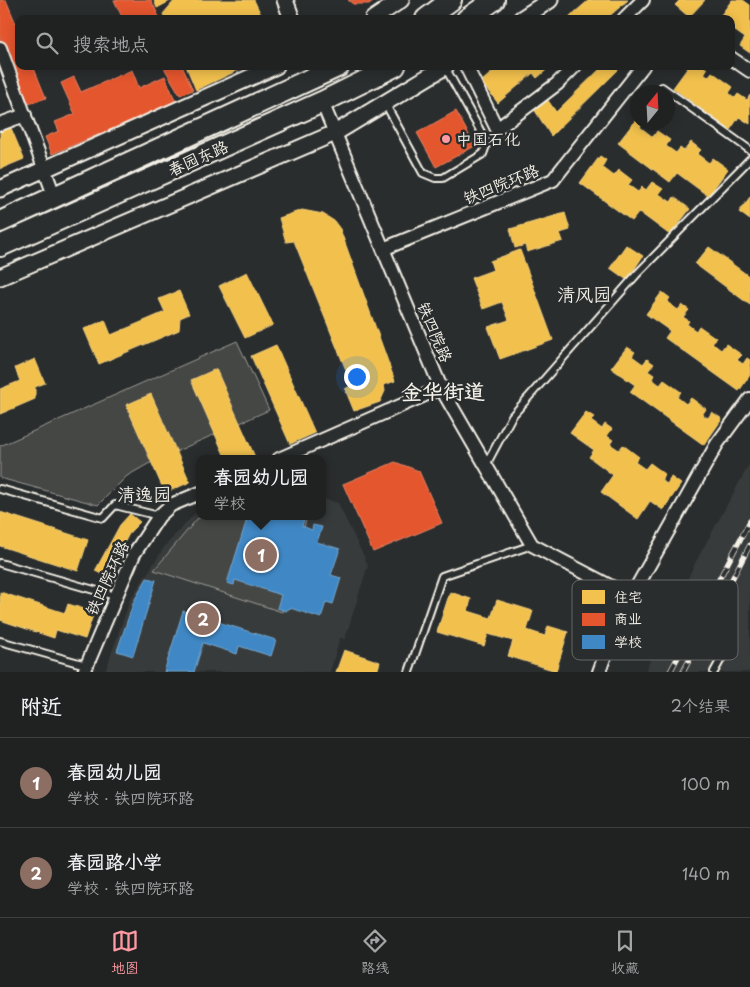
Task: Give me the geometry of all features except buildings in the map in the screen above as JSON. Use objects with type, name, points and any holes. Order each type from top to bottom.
[{"type":"main road","points":[[431,15],[451,0]]},
{"type":"main road","points":[[473,15],[494,0]]},
{"type":"main road","name":"春园东路","points":[[0,246],[322,102],[387,70]]},
{"type":"main road","name":"春园东路","points":[[0,222],[55,198],[312,72]]},
{"type":"street","points":[[285,0],[291,15]]},
{"type":"street","points":[[379,15],[401,0]]},
{"type":"street","points":[[527,15],[550,0]]},
{"type":"street","points":[[628,15],[643,0]]},
{"type":"street","points":[[0,48],[55,198]]},
{"type":"street","points":[[735,61],[750,71]]},
{"type":"street","points":[[0,189],[267,70]]},
{"type":"street","points":[[0,277],[335,133],[441,70]]},
{"type":"street","points":[[468,70],[497,129],[557,84],[571,70]]},
{"type":"street","name":"铁四院环路","points":[[383,249],[553,180],[640,70]]},
{"type":"street","name":"铁四院路","points":[[322,102],[441,388],[532,545]]},
{"type":"street","points":[[0,124],[25,115]]},
{"type":"street","points":[[288,455],[441,388]]},
{"type":"street","points":[[641,580],[718,444],[750,399]]},
{"type":"street","name":"铁四院环路","points":[[85,669],[134,554],[159,516],[172,505],[196,495]]},
{"type":"street","points":[[532,545],[599,580]]},
{"type":"street","points":[[599,672],[603,660]]},
{"type":"lane","points":[[384,103],[423,173],[435,178],[443,178],[483,154],[487,143],[448,70]]},
{"type":"lane","points":[[675,96],[750,150]]},
{"type":"lane","points":[[486,465],[512,416],[637,274],[750,159]]},
{"type":"lane","points":[[0,489],[103,518],[115,505],[159,516]]},
{"type":"lane","points":[[409,672],[442,576],[532,545]]},
{"type":"lane","points":[[0,562],[115,596]]},
{"type":"lane","points":[[0,641],[85,669]]},
{"type":"lane","points":[[714,672],[721,660]]},
{"type":"shaded area","points":[[237,341],[269,410],[148,464],[127,476],[98,505],[0,478],[0,446]]},
{"type":"shaded area","points":[[750,463],[750,672],[645,672],[651,660],[738,660],[738,580],[687,580]]},
{"type":"shaded area","points":[[326,499],[338,503],[368,565],[345,639],[340,638],[330,672],[105,672],[130,600],[165,546],[195,513],[196,520],[326,520]]},
{"type":"shaded area","points":[[196,520],[306,520],[282,612],[154,570]]},
{"type":"railway","points":[[719,580],[750,521]]},
{"type":"railway","points":[[732,580],[750,545]]},
{"type":"railway","points":[[670,672],[676,660]]},
{"type":"railway","points":[[683,672],[689,660]]},
{"type":"place","name":"中国石化","points":[[446,139]]},
{"type":"place","name":"春园幼儿园","points":[[261,555]]},
{"type":"place","name":"春园路小学","points":[[203,619]]},
{"type":"district","name":"清风园","points":[[584,295]]},
{"type":"district","name":"金华街道","points":[[443,392]]},
{"type":"district","name":"清逸园","points":[[144,495]]}]
